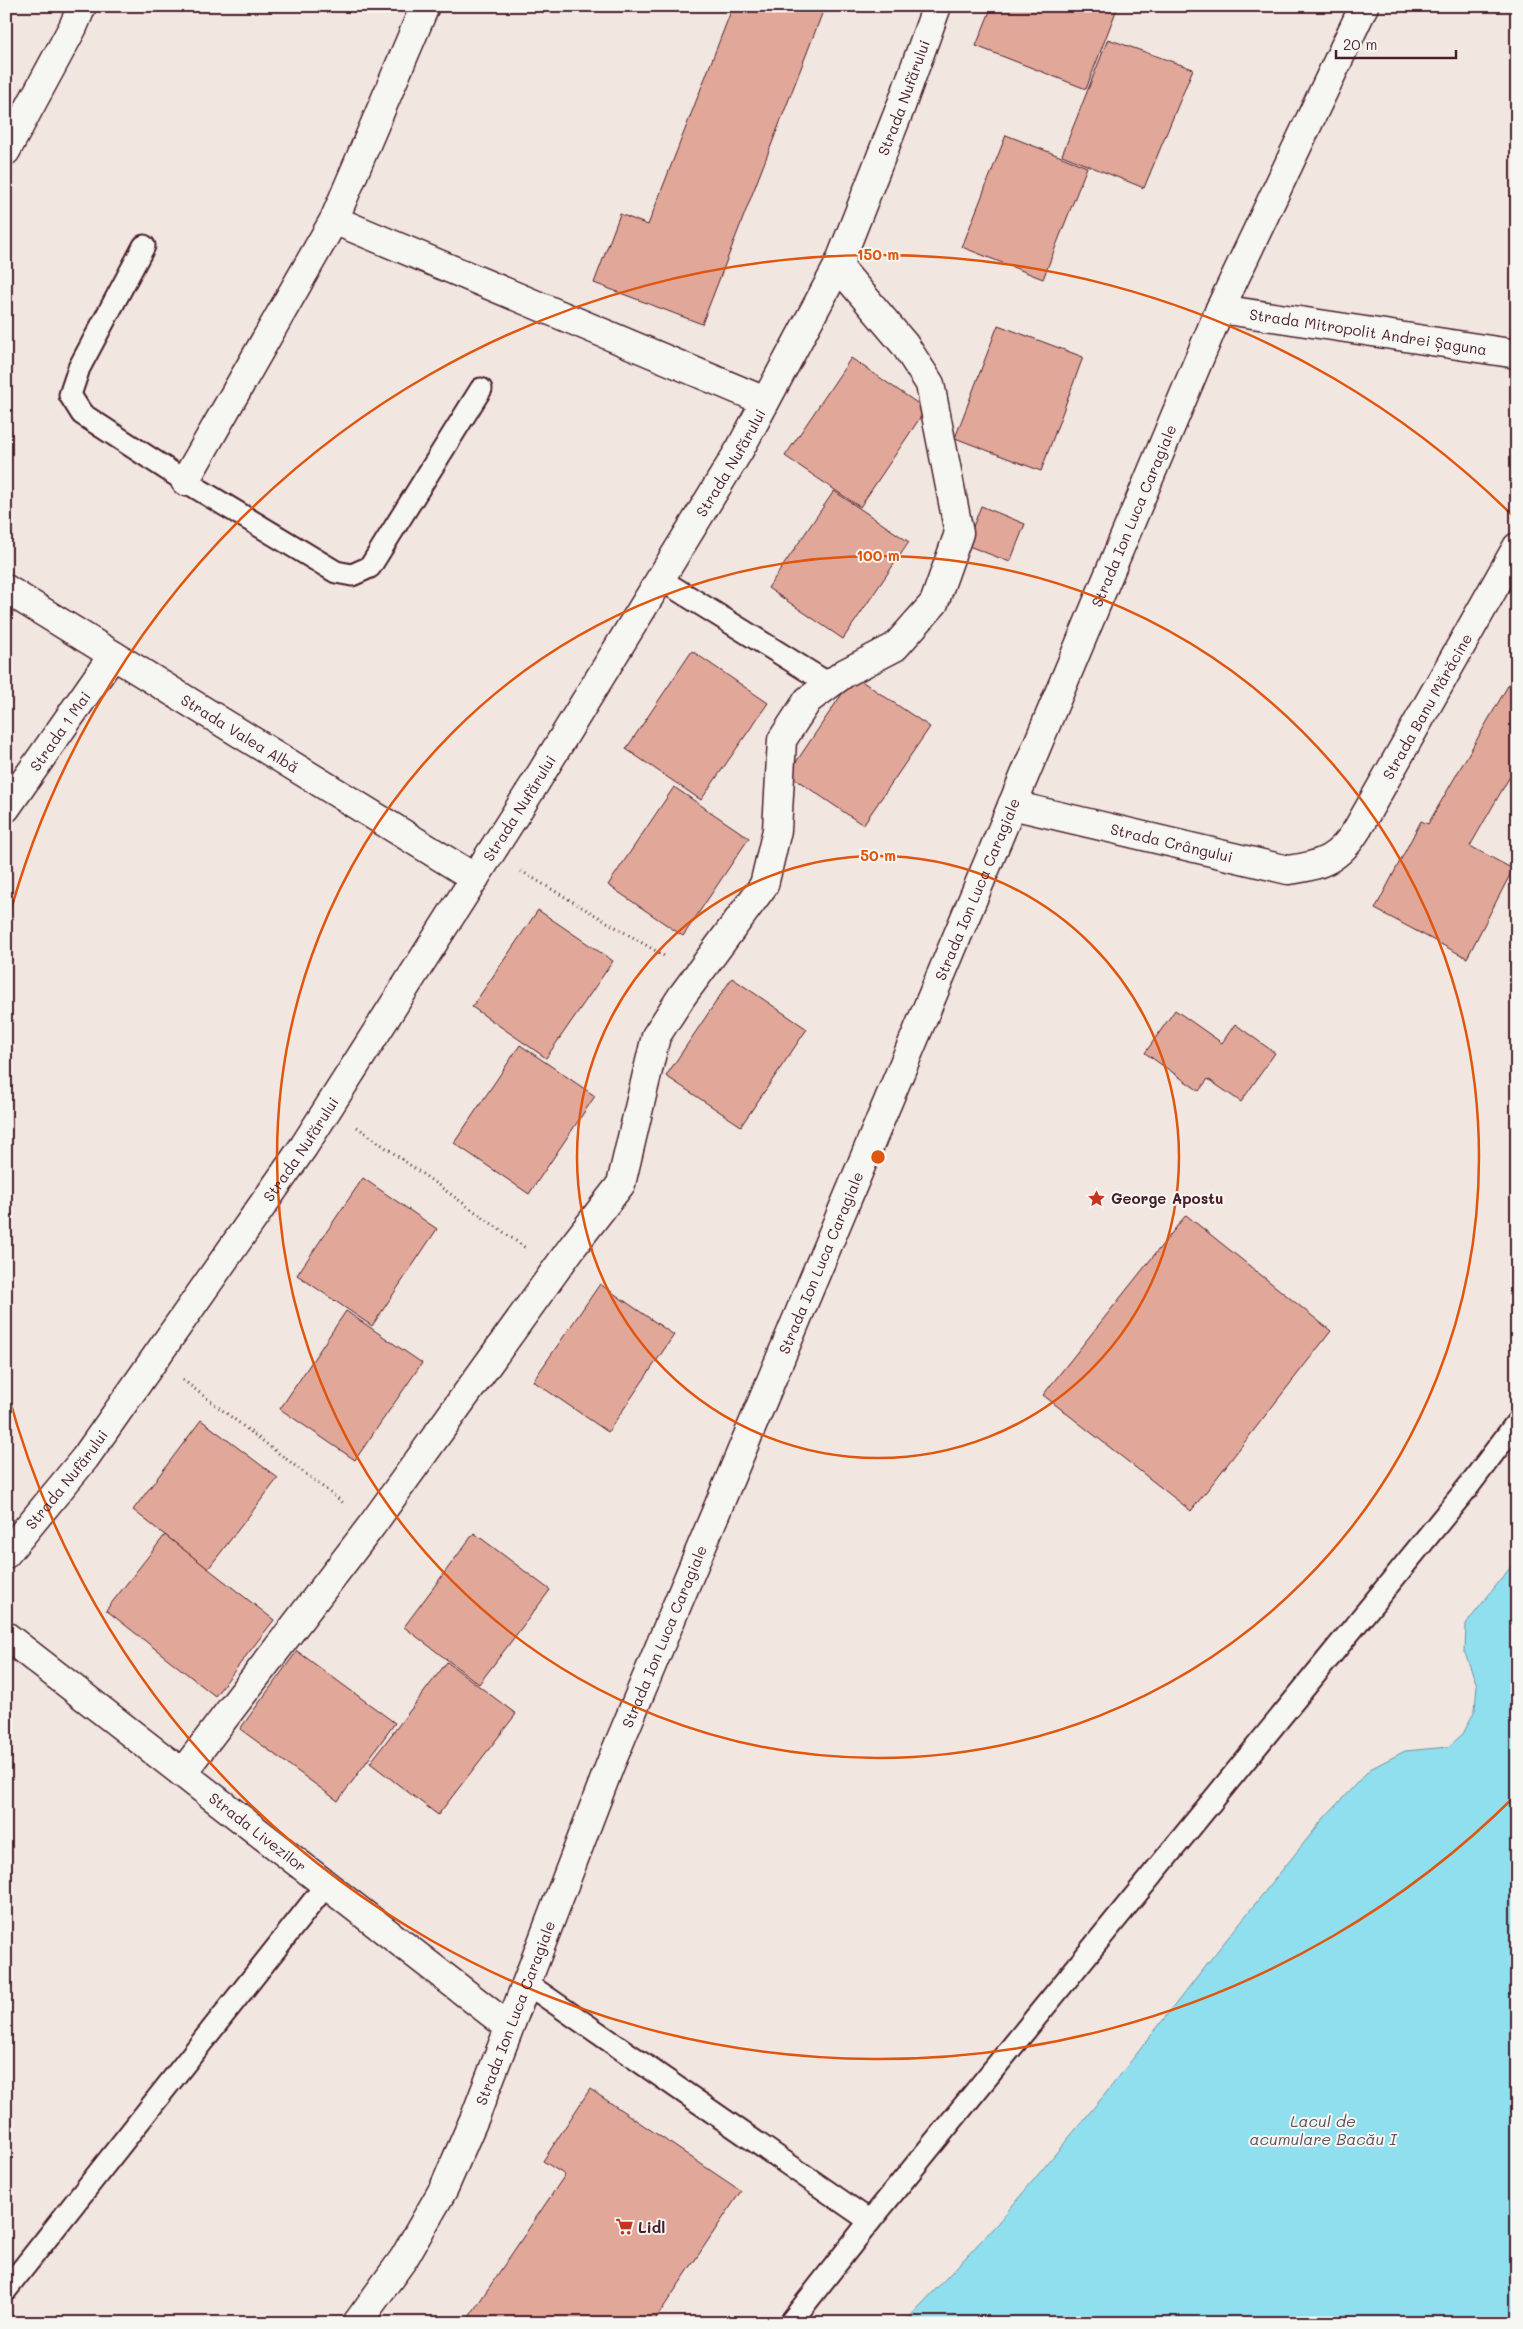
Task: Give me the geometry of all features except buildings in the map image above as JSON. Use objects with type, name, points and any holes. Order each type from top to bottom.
[{"type":"street","points":[[6,151],[73,27],[82,6]]},
{"type":"street","points":[[185,481],[334,220],[425,6]]},
{"type":"street","name":"Strada Nufărului","points":[[6,1554],[85,1458],[304,1146],[491,853],[740,448],[838,266],[901,106],[937,6]]},
{"type":"street","name":"Strada Ion Luca Caragiale","points":[[358,2323],[404,2258],[444,2188],[476,2117],[614,1756],[1220,309],[1364,6]]},
{"type":"street","points":[[334,220],[765,401]]},
{"type":"street","points":[[182,1773],[372,1525],[556,1269],[622,1184],[656,1036],[697,976],[764,886],[777,830],[782,740],[808,700],[845,673],[895,647],[934,603],[959,533],[930,384],[905,345],[838,266]]},
{"type":"street","name":"Strada Mitropolit Andrei Șaguna","points":[[1220,309],[1517,354]]},
{"type":"street","name":"Strada Banu Mărăcine","points":[[1330,859],[1351,840],[1517,547]]},
{"type":"street","name":"Strada Valea Albă","points":[[6,589],[475,878]]},
{"type":"street","name":"Strada 1 Mai","points":[[6,808],[113,655]]},
{"type":"street","name":"Strada Crângului","points":[[1012,805],[1288,870],[1313,867],[1330,859]]},
{"type":"street","name":"Strada Livezilor","points":[[6,1636],[509,2027]]},
{"type":"lane","points":[[144,246],[79,368],[70,395],[82,414],[185,481],[336,572],[352,574],[370,567],[481,389]]},
{"type":"lane","points":[[660,579],[830,684]]},
{"type":"lane","points":[[790,2323],[870,2221],[1468,1487],[1517,1422]]},
{"type":"lane","points":[[6,2290],[326,1885]]},
{"type":"lane","points":[[526,1983],[870,2221]]},
{"type":"path","points":[[491,853],[697,976]]},
{"type":"path","points":[[328,1107],[556,1269]]},
{"type":"path","points":[[155,1358],[372,1525]]},
{"type":"water","name":"Lacul de acumulare Bacău I","points":[[1517,1559],[1517,2323],[904,2323],[997,2224],[1106,2093],[1324,1818],[1370,1769],[1405,1751],[1448,1747],[1463,1734],[1475,1710],[1477,1685],[1465,1653],[1466,1624]]},
{"type":"place","name":"George Apostu","points":[[1097,1198]]},
{"type":"place","name":"Lidl","points":[[624,2227]]}]
